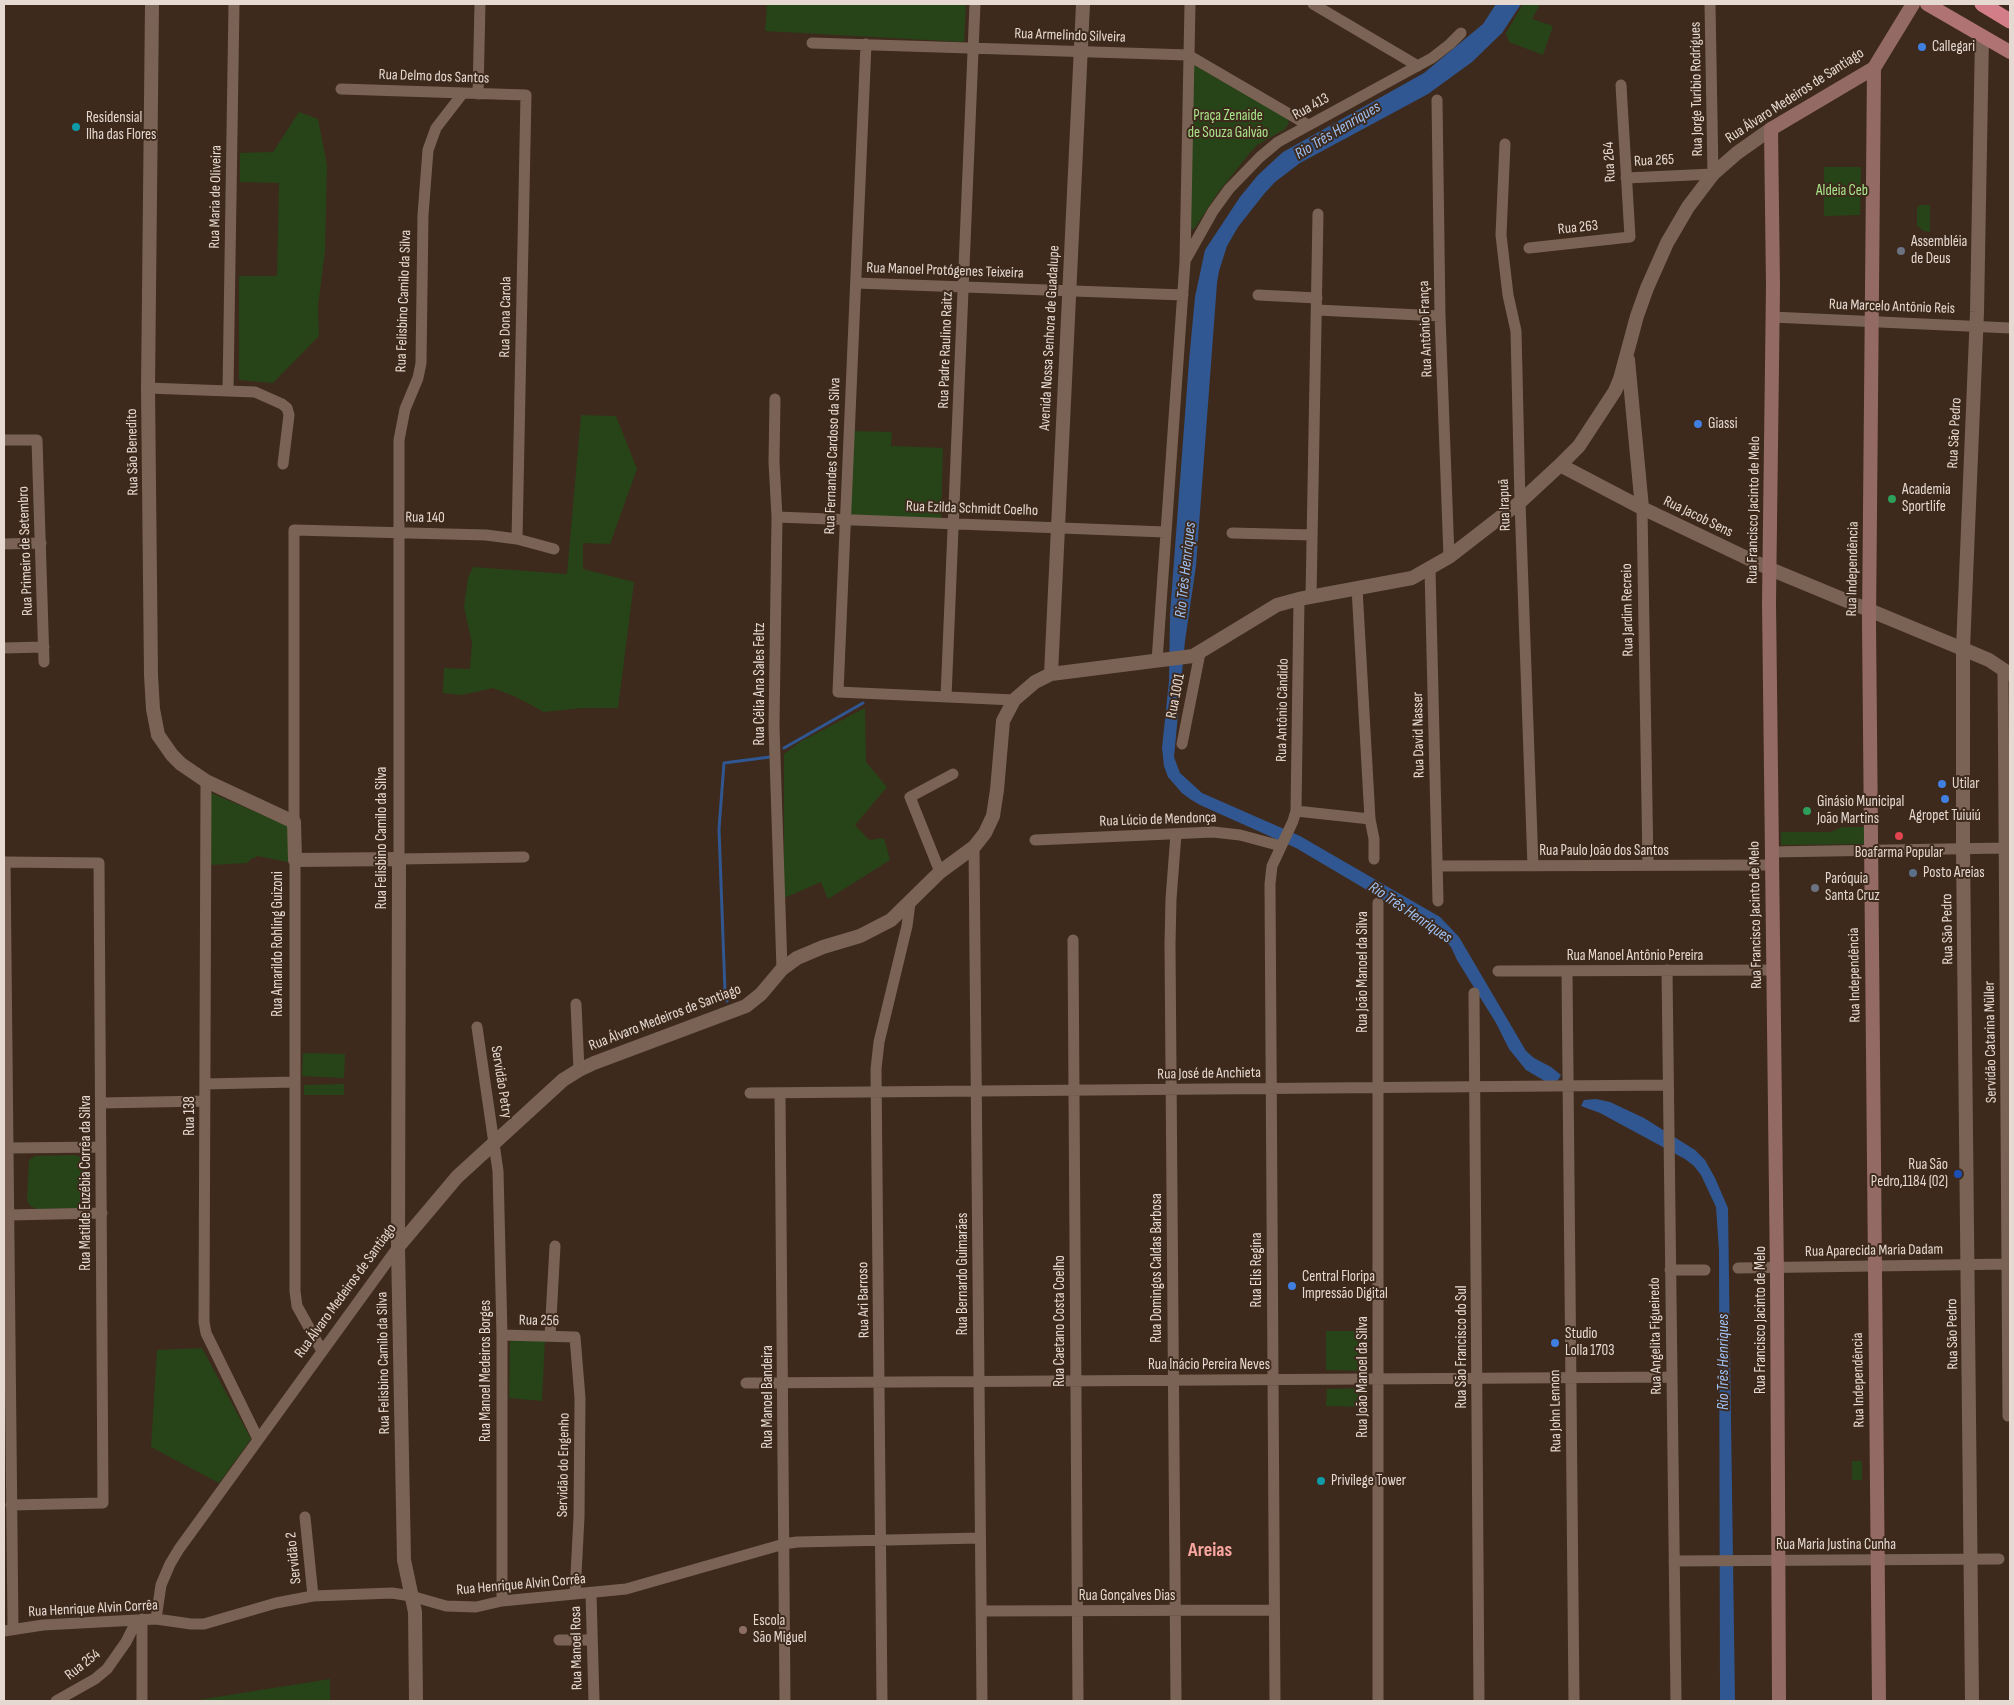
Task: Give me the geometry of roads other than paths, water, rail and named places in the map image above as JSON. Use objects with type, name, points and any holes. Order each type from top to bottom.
[{"type":"highway","points":[[1982,4],[2010,21]]},
{"type":"main road","name":"Rua Álvaro Medeiros de Santiago","points":[[1772,129],[1874,68],[1913,4]]},
{"type":"main road","points":[[1927,4],[2010,52]]},
{"type":"main road","name":"Rua Independência","points":[[1874,68],[1869,610],[1879,1701]]},
{"type":"main road","name":"Rua Francisco Jacinto de Melo","points":[[1772,129],[1771,859],[1777,1268],[1779,1701]]},
{"type":"street","name":"Rua São Benedito","points":[[152,4],[148,388],[153,708],[158,735],[164,747],[181,764],[206,781],[294,822]]},
{"type":"street","name":"Rua Maria de Oliveira","points":[[228,390],[234,4]]},
{"type":"street","points":[[478,94],[480,4]]},
{"type":"street","name":"Rua Padre Raulino Raitz","points":[[946,697],[975,4]]},
{"type":"street","name":"Avenida Nossa Senhora de Guadalupe","points":[[1051,674],[1083,4]]},
{"type":"street","points":[[1160,660],[1165,532],[1185,262],[1190,4]]},
{"type":"street","points":[[1313,4],[1418,66]]},
{"type":"street","name":"Rua Jorge Turíbio Rodrigues","points":[[1710,4],[1713,174]]},
{"type":"street","name":"Rua 413","points":[[1185,262],[1213,211],[1243,173],[1278,142],[1418,66],[1441,52],[1461,33]]},
{"type":"street","name":"Rua São Pedro","points":[[1972,1701],[1969,1265],[1963,849],[1963,648],[1976,325],[1982,36]]},
{"type":"street","name":"Rua Armelindo Silveira","points":[[812,43],[1188,56],[1308,126]]},
{"type":"street","name":"Rua Fernandes Cardoso da Silva","points":[[866,44],[838,692],[1014,700]]},
{"type":"street","name":"Rua 264","points":[[1621,85],[1630,237]]},
{"type":"street","name":"Rua Delmo dos Santos","points":[[341,89],[526,95]]},
{"type":"street","name":"Rua Felisbino Camilo da Silva","points":[[416,1701],[416,1633],[404,1560],[398,1247],[399,440],[405,410],[418,378],[421,363],[423,215],[428,157],[436,128],[463,93]]},
{"type":"street","name":"Rua Dona Carola","points":[[517,539],[526,95]]},
{"type":"street","name":"Rua Antônio França","points":[[1437,100],[1440,316],[1449,556]]},
{"type":"street","name":"Rua Álvaro Medeiros de Santiago","points":[[156,1619],[161,1585],[170,1564],[188,1536],[398,1247],[442,1193],[495,1141],[553,1088],[579,1070],[746,1006],[761,994],[782,969],[807,954],[868,932],[897,916],[940,872],[974,847],[985,833],[993,816],[997,790],[1001,730],[1005,715],[1014,700],[1035,682],[1051,674],[1193,655],[1270,608],[1305,598],[1404,581],[1430,569],[1520,502],[1560,466],[1582,441],[1610,399],[1620,379],[1637,316],[1661,258],[1688,207],[1713,174],[1737,153],[1772,129]]},
{"type":"street","name":"Rua Irapuã","points":[[1505,144],[1501,235],[1508,295],[1516,331],[1533,866]]},
{"type":"street","name":"Rua 265","points":[[1626,178],[1713,174]]},
{"type":"street","name":"Rua Antônio Cândido","points":[[1294,816],[1305,598],[1312,535],[1318,214]]},
{"type":"street","name":"Rua 263","points":[[1529,248],[1630,237]]},
{"type":"street","name":"Rua Manoel Protógenes Teixeira","points":[[856,282],[1183,295]]},
{"type":"street","points":[[1258,295],[1317,298]]},
{"type":"street","points":[[1316,310],[1440,316]]},
{"type":"street","name":"Rua Marcelo Antônio Reis","points":[[1772,317],[2010,328]]},
{"type":"street","name":"Rua Jardim Recreio","points":[[1628,354],[1642,508],[1648,865]]},
{"type":"street","points":[[148,388],[228,390],[262,394],[287,408],[289,415],[283,464]]},
{"type":"street","name":"Rua Célia Ana Sales Feltz","points":[[775,399],[774,462],[777,517],[774,727],[782,969]]},
{"type":"street","name":"Rua Primeiro de Setembro","points":[[4,440],[37,440],[44,662]]},
{"type":"street","name":"Rua Jacob Sens","points":[[1560,466],[1642,508],[1770,569],[1963,648],[2006,670]]},
{"type":"street","name":"Rua Ezilda Schmidt Coelho","points":[[777,517],[1165,532]]},
{"type":"street","name":"Rua 140","points":[[294,530],[486,535],[517,539],[554,549]]},
{"type":"street","name":"Rua Amarildo Rohling Guizoni","points":[[294,530],[296,1300],[322,1351]]},
{"type":"street","points":[[1232,532],[1312,535]]},
{"type":"street","points":[[4,544],[41,543]]},
{"type":"street","name":"Rua David Nasser","points":[[1430,569],[1438,901]]},
{"type":"street","points":[[1358,588],[1370,819],[1374,839],[1374,860]]},
{"type":"street","points":[[4,648],[44,647]]},
{"type":"street","name":"Rua 1001","points":[[1182,744],[1193,655]]},
{"type":"street","name":"Servidão Catarina Müller","points":[[2006,670],[2004,848],[2009,1264],[2008,1416]]},
{"type":"street","points":[[940,872],[910,797],[953,774]]},
{"type":"street","name":"Rua 138","points":[[206,781],[204,1322],[206,1333],[258,1438]]},
{"type":"street","points":[[1294,816],[1370,819]]},
{"type":"street","name":"Rua Elis Regina","points":[[1275,1701],[1270,884],[1272,866],[1294,816]]},
{"type":"street","name":"Rua Lúcio de Mendonça","points":[[1035,840],[1227,833],[1282,844]]},
{"type":"street","name":"Rua Domingos Caldas Barbosa","points":[[1176,834],[1170,935],[1176,1701]]},
{"type":"street","name":"Rua Bernardo Guimarães","points":[[974,847],[982,1701]]},
{"type":"street","name":"Rua Paulo João dos Santos","points":[[1437,866],[1648,865],[1771,859],[1870,850],[2004,848]]},
{"type":"street","points":[[295,860],[524,857]]},
{"type":"street","name":"Rua Matilde Euzébia Corrêa da Silva","points":[[8,1148],[5,862],[99,863],[103,1503],[12,1505]]},
{"type":"street","name":"Rua Ari Barroso","points":[[882,1701],[876,1092],[879,1042],[908,926],[910,903]]},
{"type":"street","name":"Rua João Manoel da Silva","points":[[1378,903],[1378,1701]]},
{"type":"street","name":"Rua Caetano Costa Coelho","points":[[1073,940],[1078,1701]]},
{"type":"street","name":"Rua Angelita Figueiredo","points":[[1667,970],[1676,1701]]},
{"type":"street","name":"Rua Manoel Antônio Pereira","points":[[1498,972],[1772,970]]},
{"type":"street","name":"Rua John Lennon","points":[[1567,971],[1574,1701]]},
{"type":"street","name":"Rua São Francisco do Sul","points":[[1474,993],[1479,1701]]},
{"type":"street","points":[[576,1004],[579,1070]]},
{"type":"street","name":"Servidão Petry","points":[[477,1027],[488,1107],[495,1141]]},
{"type":"street","points":[[205,1084],[295,1082]]},
{"type":"street","name":"Rua José de Anchieta","points":[[750,1093],[1668,1085]]},
{"type":"street","name":"Rua Manoel Bandeira","points":[[780,1093],[785,1701]]},
{"type":"street","points":[[101,1103],[205,1102]]},
{"type":"street","name":"Rua Manoel Medeiros Borges","points":[[495,1141],[498,1171],[502,1335],[502,1601]]},
{"type":"street","points":[[8,1630],[8,1539],[12,1505],[6,1238],[9,1215],[8,1148],[101,1147]]},
{"type":"street","points":[[9,1215],[102,1213]]},
{"type":"street","points":[[550,1336],[555,1246]]},
{"type":"street","name":"Rua Aparecida Maria Dadam","points":[[1738,1268],[2009,1264]]},
{"type":"street","points":[[1670,1270],[1705,1270]]},
{"type":"street","name":"Rua 256","points":[[502,1335],[575,1336]]},
{"type":"street","name":"Servidão do Engenho","points":[[575,1336],[580,1398],[579,1517],[575,1594]]},
{"type":"street","name":"Rua Inácio Pereira Neves","points":[[746,1383],[1672,1377]]},
{"type":"street","name":"Servidão 2","points":[[305,1517],[313,1596]]},
{"type":"street","name":"Rua Henrique Alvin Corrêa","points":[[8,1630],[43,1625],[140,1619],[204,1624],[276,1603],[313,1596],[392,1593],[411,1596],[432,1603],[476,1607],[502,1601],[626,1589],[784,1544],[797,1542],[980,1538]]},
{"type":"street","name":"Rua Maria Justina Cunha","points":[[1674,1561],[1999,1558]]},
{"type":"street","name":"Rua Manoel Rosa","points":[[591,1593],[594,1701]]},
{"type":"street","name":"Rua Gonçalves Dias","points":[[981,1612],[1274,1610]]},
{"type":"street","points":[[140,1619],[142,1701]]},
{"type":"street","name":"Rua 254","points":[[56,1701],[81,1687],[107,1668],[140,1619]]},
{"type":"street","points":[[559,1640],[592,1640]]},
{"type":"water","name":"Rio Três Henriques","points":[[1496,4],[1521,4],[1502,33],[1472,62],[1428,94],[1300,163],[1275,182],[1264,194],[1238,227],[1227,246],[1217,283],[1196,566],[1185,641],[1174,757],[1180,773],[1202,793],[1300,836],[1440,917],[1459,937],[1526,1051],[1561,1075],[1558,1080],[1548,1083],[1526,1070],[1509,1049],[1496,1023],[1451,947],[1438,932],[1296,848],[1190,799],[1168,777],[1164,766],[1162,748],[1169,681],[1170,614],[1189,361],[1195,297],[1205,250],[1240,197],[1258,175],[1283,152],[1424,73],[1483,24]]},
{"type":"water","name":"Rio Três Henriques","points":[[1596,1099],[1610,1102],[1644,1118],[1695,1150],[1705,1160],[1728,1208],[1735,1701],[1720,1701],[1719,1251],[1716,1207],[1701,1175],[1685,1159],[1600,1113],[1581,1106],[1584,1100]]},
{"type":"waterway","points":[[784,748],[863,703]]},
{"type":"waterway","points":[[727,1001],[725,992],[719,829],[724,763],[770,757]]},
{"type":"place","name":"Callegari","points":[[1922,47]]},
{"type":"place","name":"Residensial Ilha das Flores","points":[[76,127]]},
{"type":"place","name":"Assembléia de Deus","points":[[1901,251]]},
{"type":"place","name":"Giassi","points":[[1698,424]]},
{"type":"place","name":"Academia Sportlife","points":[[1892,499]]},
{"type":"place","name":"Utilar","points":[[1942,784]]},
{"type":"place","name":"Agropet Tuiuiú","points":[[1945,799]]},
{"type":"place","name":"Ginásio Municipal João Martins","points":[[1807,811]]},
{"type":"place","name":"Boafarma Popular","points":[[1899,836]]},
{"type":"place","name":"Posto Areias","points":[[1913,873]]},
{"type":"place","name":"Paróquia Santa Cruz","points":[[1815,888]]},
{"type":"place","name":"Rua São Pedro,1184 (02)","points":[[1958,1174]]},
{"type":"place","name":"Central Floripa Impressão Digital","points":[[1292,1286]]},
{"type":"place","name":"Studio Lolla 1703","points":[[1555,1343]]},
{"type":"place","name":"Privilege Tower","points":[[1321,1481]]},
{"type":"place","name":"Escola São Miguel","points":[[743,1630]]},
{"type":"district","name":"Areias","points":[[1210,1551]]},
{"type":"park label","name":"Praça Zenaide de Souza Galvão","points":[[1228,124]]},
{"type":"park label","name":"Aldeia Ceb","points":[[1842,191]]}]
